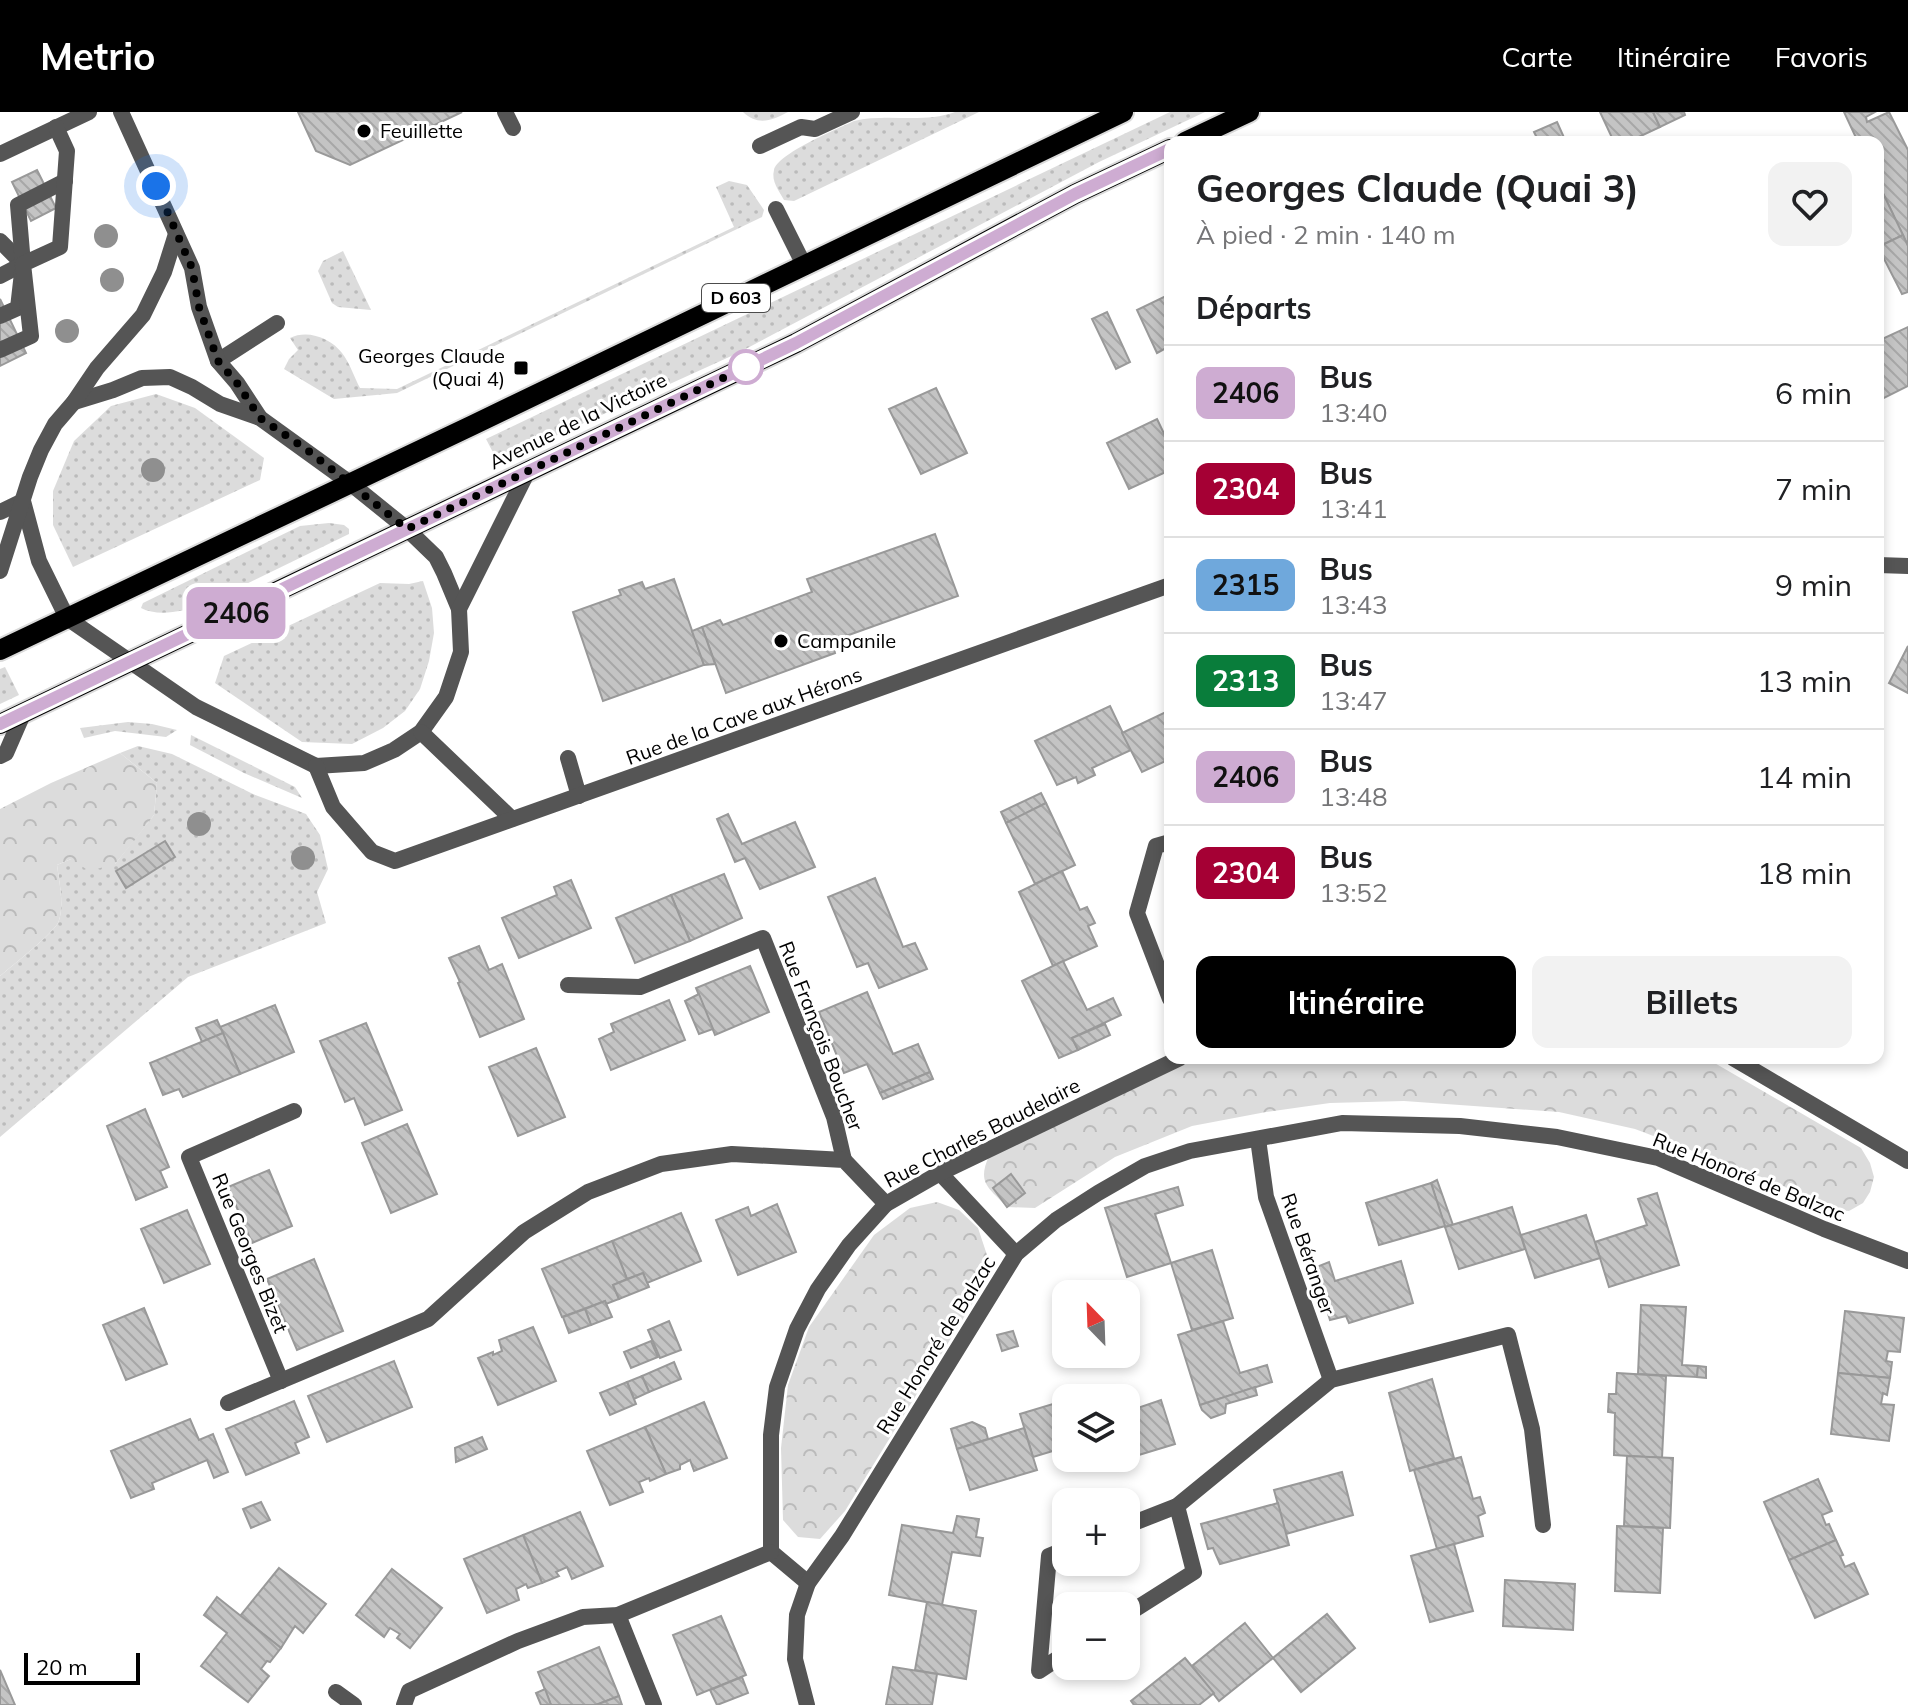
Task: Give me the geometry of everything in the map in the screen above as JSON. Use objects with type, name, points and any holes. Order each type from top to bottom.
[{"type":"main road","name":"Avenue de la Victoire","points":[[0,650],[804,265],[1092,120],[1123,112]]},
{"type":"main road","points":[[1198,136],[1249,112]]},
{"type":"main road","name":"Avenue de la Victoire","points":[[0,724],[796,343],[1075,194],[1164,152]]},
{"type":"street","points":[[0,154],[89,112]]},
{"type":"street","points":[[121,112],[192,268],[199,307],[218,361],[260,418]]},
{"type":"street","points":[[505,112],[513,128]]},
{"type":"street","points":[[760,146],[803,119],[815,129],[852,112]]},
{"type":"street","points":[[0,276],[60,247],[67,151],[56,127]]},
{"type":"street","points":[[0,350],[31,336],[18,205],[65,181]]},
{"type":"street","points":[[776,209],[804,265]]},
{"type":"street","points":[[0,571],[41,450],[55,424],[97,368],[143,315],[164,272],[176,234]]},
{"type":"street","points":[[0,241],[23,264]]},
{"type":"street","points":[[0,251],[23,264]]},
{"type":"street","points":[[0,316],[18,308],[23,264]]},
{"type":"street","points":[[218,361],[277,323]]},
{"type":"street","points":[[23,501],[39,561],[67,618],[196,707],[316,766],[364,763],[394,750],[421,732],[446,697],[461,652],[459,609],[436,557],[350,483],[260,418],[220,404],[170,377],[142,378],[74,402]]},
{"type":"street","points":[[459,609],[528,471]]},
{"type":"street","points":[[0,512],[23,501]]},
{"type":"street","points":[[1884,565],[1908,566]]},
{"type":"street","name":"Rue de la Cave aux Hérons","points":[[316,766],[333,807],[372,852],[395,861],[1164,587]]},
{"type":"street","points":[[0,756],[6,753],[23,714]]},
{"type":"street","points":[[421,732],[512,819]]},
{"type":"street","points":[[568,758],[579,796]]},
{"type":"street","points":[[1164,844],[1156,846],[1137,913],[1164,983]]},
{"type":"street","name":"Rue François Boucher","points":[[568,985],[640,987],[763,938],[834,1117],[844,1160]]},
{"type":"street","name":"Rue Charles Baudelaire","points":[[771,1552],[771,1435],[777,1387],[797,1329],[818,1289],[849,1245],[886,1204],[940,1173],[1165,1064]]},
{"type":"street","points":[[1743,1064],[1908,1161]]},
{"type":"street","name":"Rue Georges Bizet","points":[[281,1381],[189,1157],[294,1111]]},
{"type":"street","name":"Rue Honoré de Balzac","points":[[807,1705],[795,1659],[797,1615],[808,1583],[842,1536],[1016,1254],[1056,1220],[1145,1166],[1190,1151],[1342,1123],[1460,1126],[1557,1137],[1658,1158],[1824,1229],[1908,1261]]},
{"type":"street","name":"Rue Béranger","points":[[1258,1139],[1266,1197],[1331,1380]]},
{"type":"street","points":[[228,1403],[428,1319],[524,1232],[588,1192],[661,1164],[732,1154],[844,1160],[886,1204]]},
{"type":"street","points":[[940,1173],[1016,1254]]},
{"type":"street","points":[[1140,1521],[1177,1506],[1331,1380],[1508,1335],[1532,1429],[1543,1525]]},
{"type":"street","points":[[1140,1606],[1194,1572],[1177,1506]]},
{"type":"street","points":[[404,1705],[409,1691],[518,1641],[583,1617],[618,1615],[771,1552],[808,1583]]},
{"type":"street","points":[[1052,1555],[1049,1556],[1039,1671],[1052,1662]]},
{"type":"street","points":[[618,1615],[654,1705]]},
{"type":"street","points":[[336,1692],[354,1705]]},
{"type":"green space","points":[[743,112],[788,112],[759,121]]},
{"type":"green space","points":[[955,112],[979,112],[794,201],[784,200],[776,186],[774,170],[785,157],[854,121],[943,116]]},
{"type":"green space","points":[[1170,112],[1205,112],[1099,162],[738,353],[498,462],[486,439]]},
{"type":"green space","points":[[729,181],[747,185],[764,210],[762,217],[397,393],[334,399],[284,369],[298,350],[290,338],[311,335],[325,339],[337,348],[360,388],[397,389],[734,227],[716,187]]},
{"type":"green space","points":[[343,251],[371,310],[338,307],[332,303],[318,271],[323,261]]},
{"type":"green space","points":[[156,394],[195,408],[264,458],[260,480],[73,567],[53,525],[53,491],[74,441],[111,406]]},
{"type":"green space","points":[[344,525],[349,529],[349,534],[201,606],[163,613],[141,608],[143,603],[300,526]]},
{"type":"green space","points":[[423,581],[432,608],[434,633],[420,689],[405,711],[383,728],[352,744],[302,742],[215,683],[224,656],[380,583]]},
{"type":"green space","points":[[5,667],[19,695],[0,704],[0,669]]},
{"type":"green space","points":[[128,722],[177,730],[166,737],[115,731],[84,738],[80,728]]},
{"type":"green space","points":[[191,735],[295,787],[302,798],[190,745]]},
{"type":"green space","points":[[138,746],[172,754],[253,794],[306,814],[320,835],[328,869],[317,892],[326,923],[188,977],[0,1137],[0,976],[58,923],[61,902],[57,865],[71,859],[115,864],[154,815],[157,783],[120,753]]},
{"type":"green space","points":[[120,753],[157,783],[154,815],[115,864],[89,871],[71,859],[57,865],[61,902],[58,923],[0,976],[0,809]]},
{"type":"green space","points":[[1716,1064],[1861,1148],[1874,1177],[1863,1203],[1849,1211],[1831,1210],[1777,1183],[1635,1129],[1559,1112],[1404,1101],[1330,1103],[1192,1126],[1115,1157],[1035,1208],[1007,1207],[986,1184],[984,1173],[989,1156],[1179,1065]]},
{"type":"green space","points":[[937,1202],[959,1210],[978,1228],[988,1258],[983,1286],[845,1511],[820,1539],[798,1537],[783,1520],[781,1448],[788,1385],[809,1327],[874,1235],[910,1208]]},
{"type":"building","name":"Feuillette","points":[[298,112],[462,112],[350,165],[316,151]]},
{"type":"building","points":[[1600,112],[1653,112],[1660,127],[1641,136],[1611,136]]},
{"type":"building","points":[[1653,112],[1684,112],[1685,115],[1660,127]]},
{"type":"building","points":[[1844,112],[1875,112],[1866,117],[1867,122],[1889,112],[1908,150],[1908,246],[1884,196],[1884,136],[1855,136]]},
{"type":"building","points":[[1557,122],[1563,136],[1536,136],[1534,132]]},
{"type":"building","points":[[37,170],[56,208],[31,221],[12,182]]},
{"type":"building","points":[[1884,195],[1903,235],[1884,244]]},
{"type":"building","points":[[1903,235],[1908,246],[1908,292],[1902,294],[1884,259],[1884,244]]},
{"type":"building","points":[[1164,297],[1164,349],[1157,353],[1137,310]]},
{"type":"building","points":[[0,299],[26,353],[0,366]]},
{"type":"building","points":[[1107,312],[1130,362],[1116,369],[1092,319]]},
{"type":"building","points":[[1908,327],[1908,386],[1884,398],[1884,338]]},
{"type":"building","points":[[936,388],[967,453],[921,474],[889,409]]},
{"type":"building","points":[[1157,419],[1164,434],[1164,473],[1129,489],[1107,443]]},
{"type":"building","points":[[935,534],[958,596],[832,641],[835,653],[726,693],[702,627],[720,620],[723,625],[812,592],[807,579]]},
{"type":"building","points":[[674,579],[704,665],[603,701],[573,612],[621,595],[619,590],[642,582],[645,589]]},
{"type":"building","points":[[702,627],[715,664],[704,665],[692,631]]},
{"type":"building","points":[[1908,646],[1908,693],[1889,683]]},
{"type":"building","points":[[1110,706],[1131,750],[1092,768],[1095,775],[1078,783],[1076,777],[1057,785],[1035,741]]},
{"type":"building","points":[[1164,713],[1164,762],[1142,772],[1122,733]]},
{"type":"building","points":[[1041,793],[1046,803],[1006,823],[1001,812]]},
{"type":"building","points":[[1046,803],[1075,865],[1035,884],[1006,823]]},
{"type":"building","points":[[728,814],[742,844],[795,822],[815,867],[760,889],[745,858],[735,862],[717,819]]},
{"type":"building","points":[[165,841],[175,857],[126,888],[116,871]]},
{"type":"building","points":[[1062,871],[1080,910],[1087,907],[1095,923],[1088,926],[1097,946],[1053,966],[1019,892]]},
{"type":"building","points":[[724,874],[742,918],[690,941],[671,895]]},
{"type":"building","points":[[875,878],[903,947],[915,943],[927,969],[879,988],[868,963],[857,967],[828,897]]},
{"type":"building","points":[[571,880],[591,928],[519,958],[502,918],[557,895],[554,887]]},
{"type":"building","points":[[671,895],[690,941],[635,963],[616,918]]},
{"type":"building","points":[[479,946],[489,970],[502,964],[524,1019],[480,1037],[449,958]]},
{"type":"building","points":[[1063,961],[1087,1010],[1113,998],[1121,1015],[1072,1038],[1078,1050],[1059,1058],[1022,981]]},
{"type":"building","points":[[750,966],[769,1012],[715,1035],[696,988]]},
{"type":"building","points":[[867,992],[893,1054],[918,1044],[930,1072],[880,1093],[867,1064],[844,1073],[819,1012]]},
{"type":"building","points":[[699,994],[713,1029],[699,1034],[685,1001]]},
{"type":"building","points":[[669,1000],[685,1040],[611,1070],[599,1039],[614,1032],[611,1024]]},
{"type":"building","points":[[275,1005],[294,1052],[240,1074],[220,1027]]},
{"type":"building","points":[[217,1020],[223,1033],[202,1042],[196,1028]]},
{"type":"building","points":[[366,1023],[402,1110],[365,1125],[354,1098],[345,1102],[320,1041]]},
{"type":"building","points":[[1105,1024],[1110,1035],[1078,1050],[1072,1038]]},
{"type":"building","points":[[223,1033],[240,1074],[183,1097],[179,1089],[163,1095],[150,1063]]},
{"type":"building","points":[[536,1048],[565,1117],[518,1136],[489,1067]]},
{"type":"building","points":[[930,1072],[933,1079],[883,1099],[880,1093]]},
{"type":"building","points":[[145,1109],[169,1167],[160,1171],[167,1187],[136,1200],[107,1126]]},
{"type":"building","points":[[407,1124],[437,1194],[391,1213],[362,1143]]},
{"type":"building","points":[[269,1170],[292,1226],[252,1243],[228,1187]]},
{"type":"building","points":[[1011,1174],[1025,1193],[1007,1207],[993,1188]]},
{"type":"building","points":[[1437,1180],[1453,1225],[1445,1227],[1431,1183]]},
{"type":"building","points":[[1431,1183],[1445,1226],[1379,1245],[1366,1203]]},
{"type":"building","points":[[1178,1187],[1183,1205],[1155,1214],[1171,1263],[1127,1277],[1105,1208]]},
{"type":"building","points":[[1657,1193],[1679,1265],[1609,1287],[1595,1242],[1647,1225],[1638,1199]]},
{"type":"building","points":[[777,1204],[796,1252],[738,1275],[716,1220],[748,1207],[751,1216]]},
{"type":"building","points":[[1512,1207],[1525,1249],[1459,1269],[1445,1227]]},
{"type":"building","points":[[187,1210],[210,1264],[164,1283],[141,1229]]},
{"type":"building","points":[[681,1213],[701,1261],[647,1283],[643,1273],[627,1279],[612,1241]]},
{"type":"building","points":[[1586,1215],[1600,1258],[1535,1278],[1521,1235]]},
{"type":"building","points":[[612,1241],[627,1279],[613,1285],[619,1299],[562,1317],[542,1269]]},
{"type":"building","points":[[1212,1250],[1233,1318],[1192,1330],[1171,1263]]},
{"type":"building","points":[[314,1259],[343,1331],[297,1350],[267,1279]]},
{"type":"building","points":[[1401,1261],[1413,1303],[1349,1323],[1346,1316],[1330,1320],[1314,1268],[1329,1262],[1335,1281]]},
{"type":"building","points":[[643,1273],[649,1287],[619,1299],[613,1285]]},
{"type":"building","points":[[605,1301],[612,1317],[591,1325],[585,1309]]},
{"type":"building","points":[[1641,1305],[1686,1307],[1682,1365],[1698,1366],[1697,1377],[1638,1374]]},
{"type":"building","points":[[144,1308],[167,1364],[126,1380],[103,1325]]},
{"type":"building","points":[[585,1309],[591,1325],[569,1333],[563,1317]]},
{"type":"building","points":[[1845,1311],[1904,1318],[1900,1352],[1888,1351],[1886,1361],[1892,1362],[1890,1378],[1838,1373]]},
{"type":"building","points":[[669,1321],[681,1350],[660,1358],[648,1330]]},
{"type":"building","points":[[1223,1321],[1240,1373],[1267,1365],[1272,1382],[1200,1405],[1178,1335]]},
{"type":"building","points":[[533,1327],[556,1381],[498,1405],[478,1358],[502,1351],[499,1340]]},
{"type":"building","points":[[1013,1331],[1018,1346],[1002,1351],[997,1335]]},
{"type":"building","points":[[651,1341],[658,1357],[631,1368],[624,1352]]},
{"type":"building","points":[[394,1361],[412,1407],[327,1442],[308,1396]]},
{"type":"building","points":[[674,1362],[681,1379],[649,1392],[642,1376]]},
{"type":"building","points":[[1698,1366],[1706,1367],[1706,1378],[1697,1377]]},
{"type":"building","points":[[1617,1373],[1666,1376],[1662,1458],[1614,1455],[1615,1413],[1608,1412],[1609,1394],[1616,1394]]},
{"type":"building","points":[[1838,1373],[1890,1378],[1887,1395],[1883,1393],[1881,1404],[1894,1405],[1889,1441],[1831,1434]]},
{"type":"building","points":[[642,1376],[649,1392],[634,1399],[627,1382]]},
{"type":"building","points":[[1432,1379],[1454,1458],[1410,1471],[1389,1393]]},
{"type":"building","points":[[627,1382],[636,1404],[610,1415],[600,1393]]},
{"type":"building","points":[[1255,1387],[1257,1395],[1226,1404],[1225,1413],[1211,1418],[1200,1405]]},
{"type":"building","points":[[1161,1400],[1175,1444],[1140,1455],[1140,1407]]},
{"type":"building","points":[[294,1401],[309,1437],[295,1443],[299,1453],[246,1475],[226,1429]]},
{"type":"building","points":[[704,1402],[727,1458],[694,1471],[690,1460],[680,1465],[680,1469],[666,1474],[645,1427]]},
{"type":"building","points":[[1052,1404],[1052,1451],[1033,1457],[1020,1414]]},
{"type":"building","points":[[190,1419],[199,1440],[213,1434],[228,1472],[214,1478],[207,1460],[152,1483],[154,1489],[131,1498],[111,1451]]},
{"type":"building","points":[[972,1422],[985,1428],[988,1439],[957,1449],[951,1429]]},
{"type":"building","points":[[645,1427],[666,1474],[639,1482],[643,1492],[610,1505],[587,1451]]},
{"type":"building","points":[[1024,1428],[1037,1470],[970,1490],[957,1449]]},
{"type":"building","points":[[482,1437],[487,1449],[456,1462],[455,1448]]},
{"type":"building","points":[[1627,1456],[1673,1458],[1670,1528],[1624,1526]]},
{"type":"building","points":[[1461,1457],[1473,1499],[1480,1497],[1485,1513],[1478,1516],[1483,1536],[1437,1549],[1414,1470]]},
{"type":"building","points":[[1342,1472],[1353,1515],[1286,1534],[1274,1490]]},
{"type":"building","points":[[1818,1479],[1832,1511],[1822,1515],[1836,1540],[1789,1560],[1764,1502]]},
{"type":"building","points":[[261,1502],[270,1520],[251,1528],[243,1509]]},
{"type":"building","points":[[1278,1503],[1289,1545],[1220,1564],[1213,1548],[1208,1549],[1201,1524]]},
{"type":"building","points":[[580,1512],[603,1566],[572,1579],[567,1567],[556,1572],[559,1576],[542,1583],[523,1535]]},
{"type":"building","points":[[957,1516],[979,1519],[976,1537],[983,1538],[980,1556],[952,1552],[942,1605],[889,1595],[902,1525],[953,1533]]},
{"type":"building","points":[[1617,1526],[1663,1528],[1660,1593],[1615,1591]]},
{"type":"building","points":[[523,1535],[542,1583],[528,1588],[526,1584],[516,1589],[519,1600],[487,1613],[464,1559]]},
{"type":"building","points":[[1836,1540],[1845,1567],[1854,1563],[1868,1594],[1815,1618],[1789,1560]]},
{"type":"building","points":[[1454,1544],[1473,1611],[1430,1622],[1411,1556]]},
{"type":"building","points":[[279,1568],[326,1604],[303,1633],[295,1626],[281,1648],[240,1616]]},
{"type":"building","points":[[392,1569],[442,1608],[410,1648],[397,1638],[400,1634],[390,1628],[384,1637],[356,1615]]},
{"type":"building","points":[[1505,1580],[1575,1584],[1573,1630],[1503,1626]]},
{"type":"building","points":[[217,1597],[281,1648],[261,1669],[269,1676],[248,1702],[201,1666],[227,1633],[204,1615]]},
{"type":"building","points":[[927,1602],[976,1611],[966,1679],[915,1670]]},
{"type":"building","points":[[1327,1614],[1355,1648],[1301,1692],[1273,1658]]},
{"type":"building","points":[[721,1616],[746,1675],[697,1695],[673,1635]]},
{"type":"building","points":[[1245,1623],[1273,1658],[1219,1701],[1192,1666]]},
{"type":"building","points":[[599,1647],[619,1696],[596,1705],[551,1705],[538,1672]]},
{"type":"building","points":[[1185,1658],[1214,1693],[1199,1705],[1134,1705],[1131,1701]]},
{"type":"building","points":[[893,1667],[937,1674],[932,1705],[886,1705]]},
{"type":"building","points":[[0,1670],[15,1705],[0,1705]]},
{"type":"building","points":[[742,1677],[748,1693],[717,1705],[710,1690]]},
{"type":"building","points":[[545,1689],[551,1705],[541,1705],[536,1693]]},
{"type":"building","points":[[619,1696],[622,1705],[596,1705]]},
{"type":"bus line","name":"2406","points":[[0,724],[796,343],[1075,194],[1164,152]]},
{"type":"place","name":"Feuillette","points":[[364,131]]},
{"type":"place","name":"Georges Claude (Quai 4)","points":[[521,368]]},
{"type":"place","name":"Campanile","points":[[781,641]]},
{"type":"route","points":[[156,186],[192,268],[199,307],[218,361],[260,418],[306,449],[407,529],[746,367]]}]
